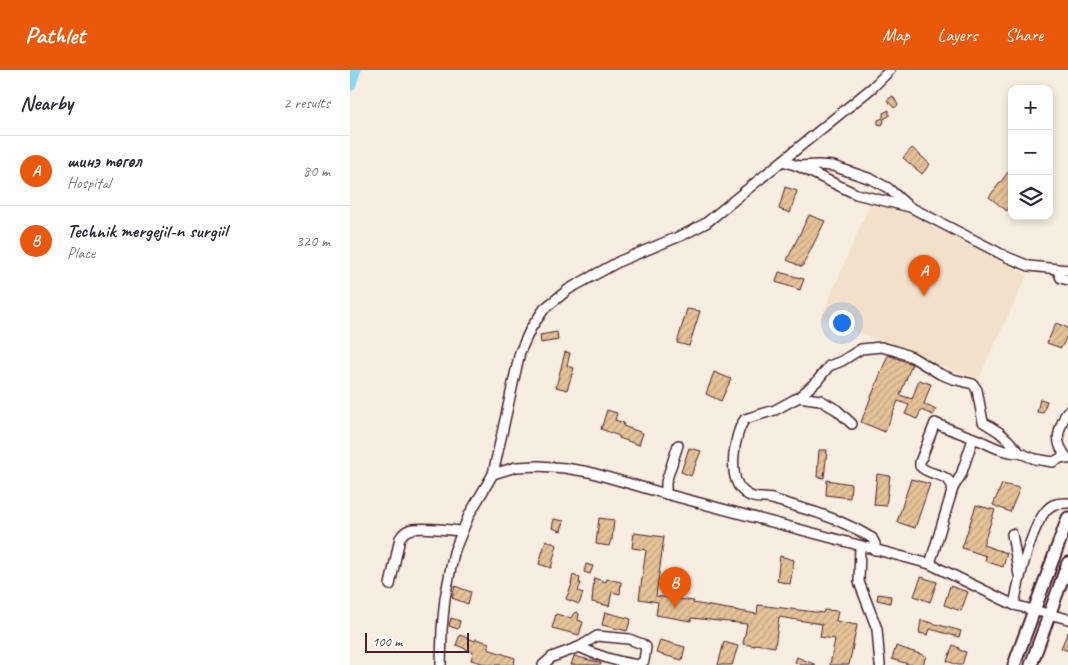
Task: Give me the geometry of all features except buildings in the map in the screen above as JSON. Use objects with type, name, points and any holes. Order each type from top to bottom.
[{"type":"main road","points":[[1014,665],[1068,518]]},
{"type":"main road","points":[[1031,665],[1068,562]]},
{"type":"street","points":[[440,665],[445,598],[454,552],[469,514],[493,474],[520,352],[530,328],[545,308],[569,288],[620,261],[685,234],[706,223],[873,87],[890,70]]},
{"type":"street","points":[[783,160],[856,194],[910,208],[1007,257],[1029,266],[1068,270]]},
{"type":"street","points":[[798,166],[833,166],[871,179],[888,188],[910,208]]},
{"type":"street","points":[[1057,269],[1061,278],[1068,280]]},
{"type":"street","points":[[876,550],[872,538],[839,520],[777,501],[753,498],[742,490],[734,476],[734,458],[739,429],[745,419],[775,410],[799,397],[816,382],[829,366],[842,361],[861,349],[881,347],[912,356],[940,374],[973,384],[977,390],[983,422],[1008,440],[1020,453]]},
{"type":"street","points":[[799,397],[820,400],[837,410],[852,424]]},
{"type":"street","points":[[953,488],[947,478],[923,470],[920,466],[935,423],[981,441],[1000,451],[1020,453],[1035,459],[1053,462],[1066,458],[1057,438],[1068,411]]},
{"type":"street","points":[[930,564],[953,488],[961,475],[973,439]]},
{"type":"street","points":[[666,494],[666,482],[678,445]]},
{"type":"street","points":[[493,474],[516,468],[539,466],[589,472],[930,564],[1014,605],[1068,619]]},
{"type":"street","points":[[1014,605],[1020,577],[1038,524],[1046,510],[1054,504],[1068,503]]},
{"type":"street","points":[[390,585],[400,538],[404,532],[416,528],[461,531]]},
{"type":"street","points":[[1012,534],[1020,577]]},
{"type":"street","points":[[860,546],[859,582],[877,628],[880,665]]},
{"type":"street","points":[[542,665],[552,657],[579,647],[597,636],[630,638],[646,647],[646,653],[644,661],[638,665],[622,663],[579,647]]},
{"type":"shaded area","points":[[874,194],[1027,275],[978,380],[821,318]]},
{"type":"waterway","points":[[350,85],[355,70]]},
{"type":"place","name":"шинэ төгөл","points":[[924,296]]},
{"type":"place","name":"Technik mergejil-n surgiil","points":[[675,608]]}]
